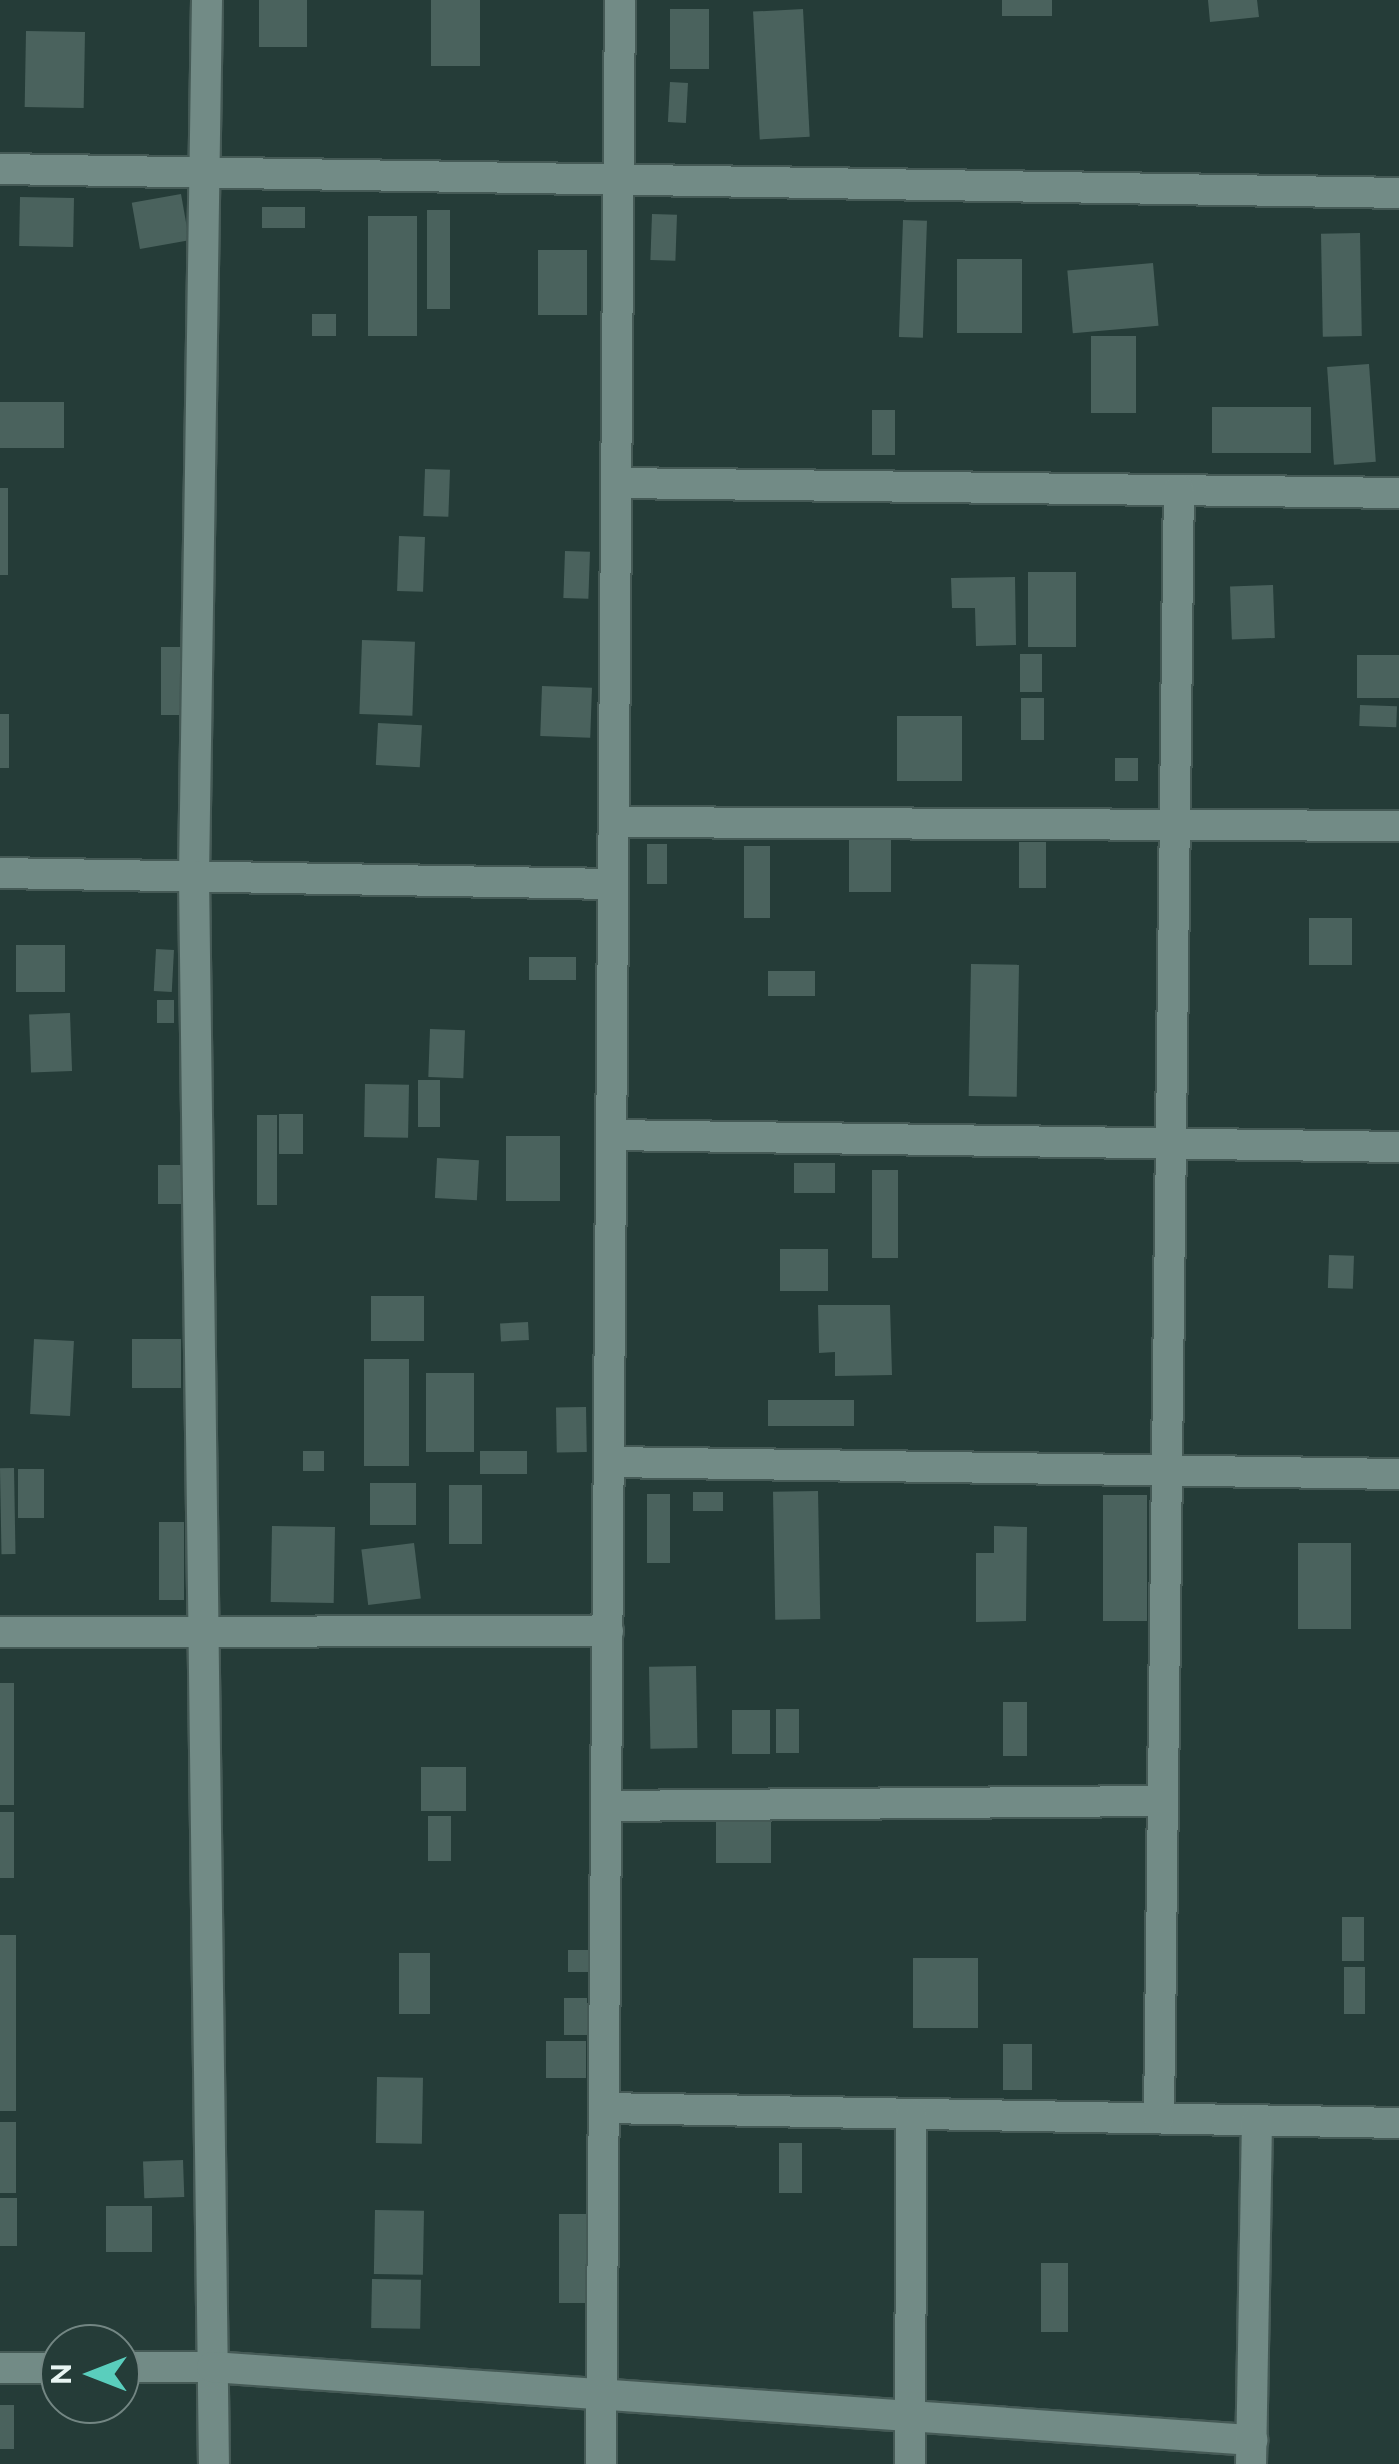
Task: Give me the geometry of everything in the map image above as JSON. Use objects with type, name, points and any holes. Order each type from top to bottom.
[{"type":"street","points":[[207,0],[194,876],[214,2464]]},
{"type":"street","points":[[601,2464],[620,0]]},
{"type":"street","points":[[0,169],[1399,193]]},
{"type":"street","points":[[617,483],[1399,493]]},
{"type":"street","points":[[1158,2118],[1179,490]]},
{"type":"street","points":[[614,822],[1399,826]]},
{"type":"street","points":[[0,873],[614,884]]},
{"type":"street","points":[[611,1135],[1399,1147]]},
{"type":"street","points":[[609,1462],[1399,1474]]},
{"type":"street","points":[[0,1632],[608,1631]]},
{"type":"street","points":[[606,1806],[1162,1801]]},
{"type":"street","points":[[604,2108],[1399,2123]]},
{"type":"street","points":[[910,2464],[911,2114]]},
{"type":"street","points":[[140,2367],[212,2366],[910,2416],[1251,2452],[1256,2120]]},
{"type":"street","points":[[0,2368],[40,2368]]},
{"type":"building","points":[[259,0],[307,0],[307,47],[259,47]]},
{"type":"building","points":[[431,0],[480,0],[480,66],[431,66]]},
{"type":"building","points":[[1002,0],[1052,0],[1052,16],[1002,16]]},
{"type":"building","points":[[1208,0],[1257,0],[1259,17],[1210,22]]},
{"type":"building","points":[[670,9],[709,9],[709,69],[670,69]]},
{"type":"building","points":[[803,9],[810,137],[760,139],[753,12]]},
{"type":"building","points":[[26,31],[85,32],[84,108],[25,107]]},
{"type":"building","points":[[670,82],[688,83],[686,123],[668,122]]},
{"type":"building","points":[[181,194],[189,240],[140,249],[132,203]]},
{"type":"building","points":[[20,197],[74,198],[73,247],[19,246]]},
{"type":"building","points":[[262,207],[305,207],[305,228],[262,228]]},
{"type":"building","points":[[427,210],[450,210],[450,309],[427,309]]},
{"type":"building","points":[[652,214],[677,215],[675,261],[650,260]]},
{"type":"building","points":[[368,216],[417,216],[417,336],[368,336]]},
{"type":"building","points":[[903,220],[927,221],[923,338],[899,337]]},
{"type":"building","points":[[1360,233],[1362,336],[1323,337],[1321,234]]},
{"type":"building","points":[[538,250],[587,250],[587,315],[538,315]]},
{"type":"building","points":[[957,259],[1022,259],[1022,333],[957,333]]},
{"type":"building","points":[[1153,263],[1158,326],[1073,333],[1067,270]]},
{"type":"building","points":[[312,314],[336,314],[336,336],[312,336]]},
{"type":"building","points":[[1091,336],[1136,336],[1136,413],[1091,413]]},
{"type":"building","points":[[1369,364],[1376,462],[1334,465],[1327,367]]},
{"type":"building","points":[[0,402],[64,402],[64,448],[0,448]]},
{"type":"building","points":[[1212,407],[1311,407],[1311,453],[1212,453]]},
{"type":"building","points":[[872,410],[895,410],[895,455],[872,455]]},
{"type":"building","points":[[425,469],[450,470],[448,517],[423,516]]},
{"type":"building","points":[[0,488],[8,488],[8,575],[0,575]]},
{"type":"building","points":[[399,536],[425,537],[423,592],[397,591]]},
{"type":"building","points":[[565,551],[590,552],[588,599],[563,598]]},
{"type":"building","points":[[1028,572],[1076,572],[1076,647],[1028,647]]},
{"type":"building","points":[[1015,577],[1016,645],[976,646],[975,608],[952,608],[951,578]]},
{"type":"building","points":[[1273,585],[1275,638],[1232,639],[1230,587]]},
{"type":"building","points":[[362,640],[415,642],[412,716],[359,714]]},
{"type":"building","points":[[161,647],[185,647],[185,715],[161,715]]},
{"type":"building","points":[[1020,654],[1042,654],[1042,692],[1020,692]]},
{"type":"building","points":[[1357,655],[1399,655],[1399,698],[1357,698]]},
{"type":"building","points":[[542,686],[592,688],[590,738],[540,736]]},
{"type":"building","points":[[1021,698],[1044,698],[1044,740],[1021,740]]},
{"type":"building","points":[[1360,705],[1397,706],[1396,727],[1359,726]]},
{"type":"building","points":[[0,714],[9,714],[9,768],[0,768]]},
{"type":"building","points":[[897,716],[962,716],[962,781],[897,781]]},
{"type":"building","points":[[378,723],[422,725],[420,767],[376,765]]},
{"type":"building","points":[[1115,758],[1138,758],[1138,781],[1115,781]]},
{"type":"building","points":[[849,840],[891,840],[891,892],[849,892]]},
{"type":"building","points":[[1019,842],[1046,842],[1046,888],[1019,888]]},
{"type":"building","points":[[647,844],[667,844],[667,884],[647,884]]},
{"type":"building","points":[[744,846],[770,846],[770,918],[744,918]]},
{"type":"building","points":[[1309,918],[1352,918],[1352,965],[1309,965]]},
{"type":"building","points":[[16,945],[65,945],[65,992],[16,992]]},
{"type":"building","points":[[156,949],[174,950],[172,992],[154,991]]},
{"type":"building","points":[[529,957],[576,957],[576,980],[529,980]]},
{"type":"building","points":[[971,964],[1019,965],[1017,1097],[969,1096]]},
{"type":"building","points":[[768,971],[815,971],[815,996],[768,996]]},
{"type":"building","points":[[157,1000],[174,1000],[174,1023],[157,1023]]},
{"type":"building","points":[[70,1013],[72,1071],[31,1072],[29,1014]]},
{"type":"building","points":[[430,1029],[465,1030],[463,1078],[428,1077]]},
{"type":"building","points":[[418,1080],[440,1080],[440,1127],[418,1127]]},
{"type":"building","points":[[365,1084],[409,1085],[408,1138],[364,1137]]},
{"type":"building","points":[[279,1114],[303,1114],[303,1154],[279,1154]]},
{"type":"building","points":[[257,1115],[277,1115],[277,1205],[257,1205]]},
{"type":"building","points":[[506,1136],[560,1136],[560,1201],[506,1201]]},
{"type":"building","points":[[437,1158],[479,1160],[477,1200],[435,1198]]},
{"type":"building","points":[[794,1163],[835,1163],[835,1193],[794,1193]]},
{"type":"building","points":[[158,1165],[184,1165],[184,1204],[158,1204]]},
{"type":"building","points":[[872,1170],[898,1170],[898,1258],[872,1258]]},
{"type":"building","points":[[780,1249],[828,1249],[828,1291],[780,1291]]},
{"type":"building","points":[[1329,1255],[1354,1256],[1353,1289],[1328,1288]]},
{"type":"building","points":[[371,1296],[424,1296],[424,1341],[371,1341]]},
{"type":"building","points":[[818,1305],[890,1305],[892,1375],[835,1376],[835,1352],[819,1353]]},
{"type":"building","points":[[528,1322],[529,1340],[501,1341],[500,1323]]},
{"type":"building","points":[[34,1339],[74,1341],[70,1416],[30,1414]]},
{"type":"building","points":[[132,1339],[181,1339],[181,1388],[132,1388]]},
{"type":"building","points":[[364,1359],[409,1359],[409,1466],[364,1466]]},
{"type":"building","points":[[426,1373],[474,1373],[474,1452],[426,1452]]},
{"type":"building","points":[[768,1400],[854,1400],[854,1426],[768,1426]]},
{"type":"building","points":[[586,1407],[587,1452],[557,1453],[556,1408]]},
{"type":"building","points":[[303,1451],[324,1451],[324,1471],[303,1471]]},
{"type":"building","points":[[480,1451],[527,1451],[527,1474],[480,1474]]},
{"type":"building","points":[[0,1468],[14,1468],[16,1554],[2,1554]]},
{"type":"building","points":[[18,1469],[44,1469],[44,1518],[18,1518]]},
{"type":"building","points":[[370,1483],[416,1483],[416,1525],[370,1525]]},
{"type":"building","points":[[449,1485],[482,1485],[482,1544],[449,1544]]},
{"type":"building","points":[[818,1491],[820,1619],[775,1620],[773,1492]]},
{"type":"building","points":[[693,1492],[723,1492],[723,1511],[693,1511]]},
{"type":"building","points":[[647,1494],[670,1494],[670,1563],[647,1563]]},
{"type":"building","points":[[1103,1495],[1147,1495],[1147,1621],[1103,1621]]},
{"type":"building","points":[[159,1522],[184,1522],[184,1600],[159,1600]]},
{"type":"building","points":[[272,1526],[335,1527],[334,1603],[271,1602]]},
{"type":"building","points":[[994,1526],[1027,1527],[1026,1621],[976,1622],[976,1553],[994,1553]]},
{"type":"building","points":[[414,1543],[421,1599],[368,1605],[361,1549]]},
{"type":"building","points":[[1298,1543],[1351,1543],[1351,1629],[1298,1629]]},
{"type":"building","points":[[696,1666],[697,1748],[650,1749],[649,1667]]},
{"type":"building","points":[[0,1683],[14,1683],[14,1805],[0,1805]]},
{"type":"building","points":[[1003,1702],[1027,1702],[1027,1756],[1003,1756]]},
{"type":"building","points":[[776,1709],[799,1709],[799,1753],[776,1753]]},
{"type":"building","points":[[732,1710],[770,1710],[770,1754],[732,1754]]},
{"type":"building","points":[[421,1767],[466,1767],[466,1811],[421,1811]]},
{"type":"building","points":[[0,1812],[14,1812],[14,1878],[0,1878]]},
{"type":"building","points":[[428,1816],[451,1816],[451,1861],[428,1861]]},
{"type":"building","points":[[716,1816],[771,1816],[771,1863],[716,1863]]},
{"type":"building","points":[[1342,1917],[1364,1917],[1364,1961],[1342,1961]]},
{"type":"building","points":[[0,1935],[16,1935],[16,2111],[0,2111]]},
{"type":"building","points":[[568,1950],[590,1950],[590,1972],[568,1972]]},
{"type":"building","points":[[399,1953],[430,1953],[430,2014],[399,2014]]},
{"type":"building","points":[[913,1958],[978,1958],[978,2028],[913,2028]]},
{"type":"building","points":[[1344,1967],[1365,1967],[1365,2014],[1344,2014]]},
{"type":"building","points":[[564,1998],[587,1998],[587,2035],[564,2035]]},
{"type":"building","points":[[546,2041],[586,2041],[586,2078],[546,2078]]},
{"type":"building","points":[[1003,2044],[1032,2044],[1032,2090],[1003,2090]]},
{"type":"building","points":[[377,2077],[423,2078],[422,2144],[376,2143]]},
{"type":"building","points":[[0,2122],[16,2122],[16,2193],[0,2193]]},
{"type":"building","points":[[779,2143],[802,2143],[802,2193],[779,2193]]},
{"type":"building","points":[[183,2160],[184,2197],[144,2198],[143,2161]]},
{"type":"building","points":[[0,2198],[17,2198],[17,2246],[0,2246]]},
{"type":"building","points":[[106,2206],[152,2206],[152,2252],[106,2252]]},
{"type":"building","points":[[375,2210],[424,2211],[423,2275],[374,2274]]},
{"type":"building","points":[[559,2214],[590,2214],[590,2303],[559,2303]]},
{"type":"building","points":[[1041,2263],[1068,2263],[1068,2332],[1041,2332]]},
{"type":"building","points":[[372,2279],[421,2280],[420,2329],[371,2328]]},
{"type":"building","points":[[0,2405],[14,2405],[14,2449],[0,2449]]}]
